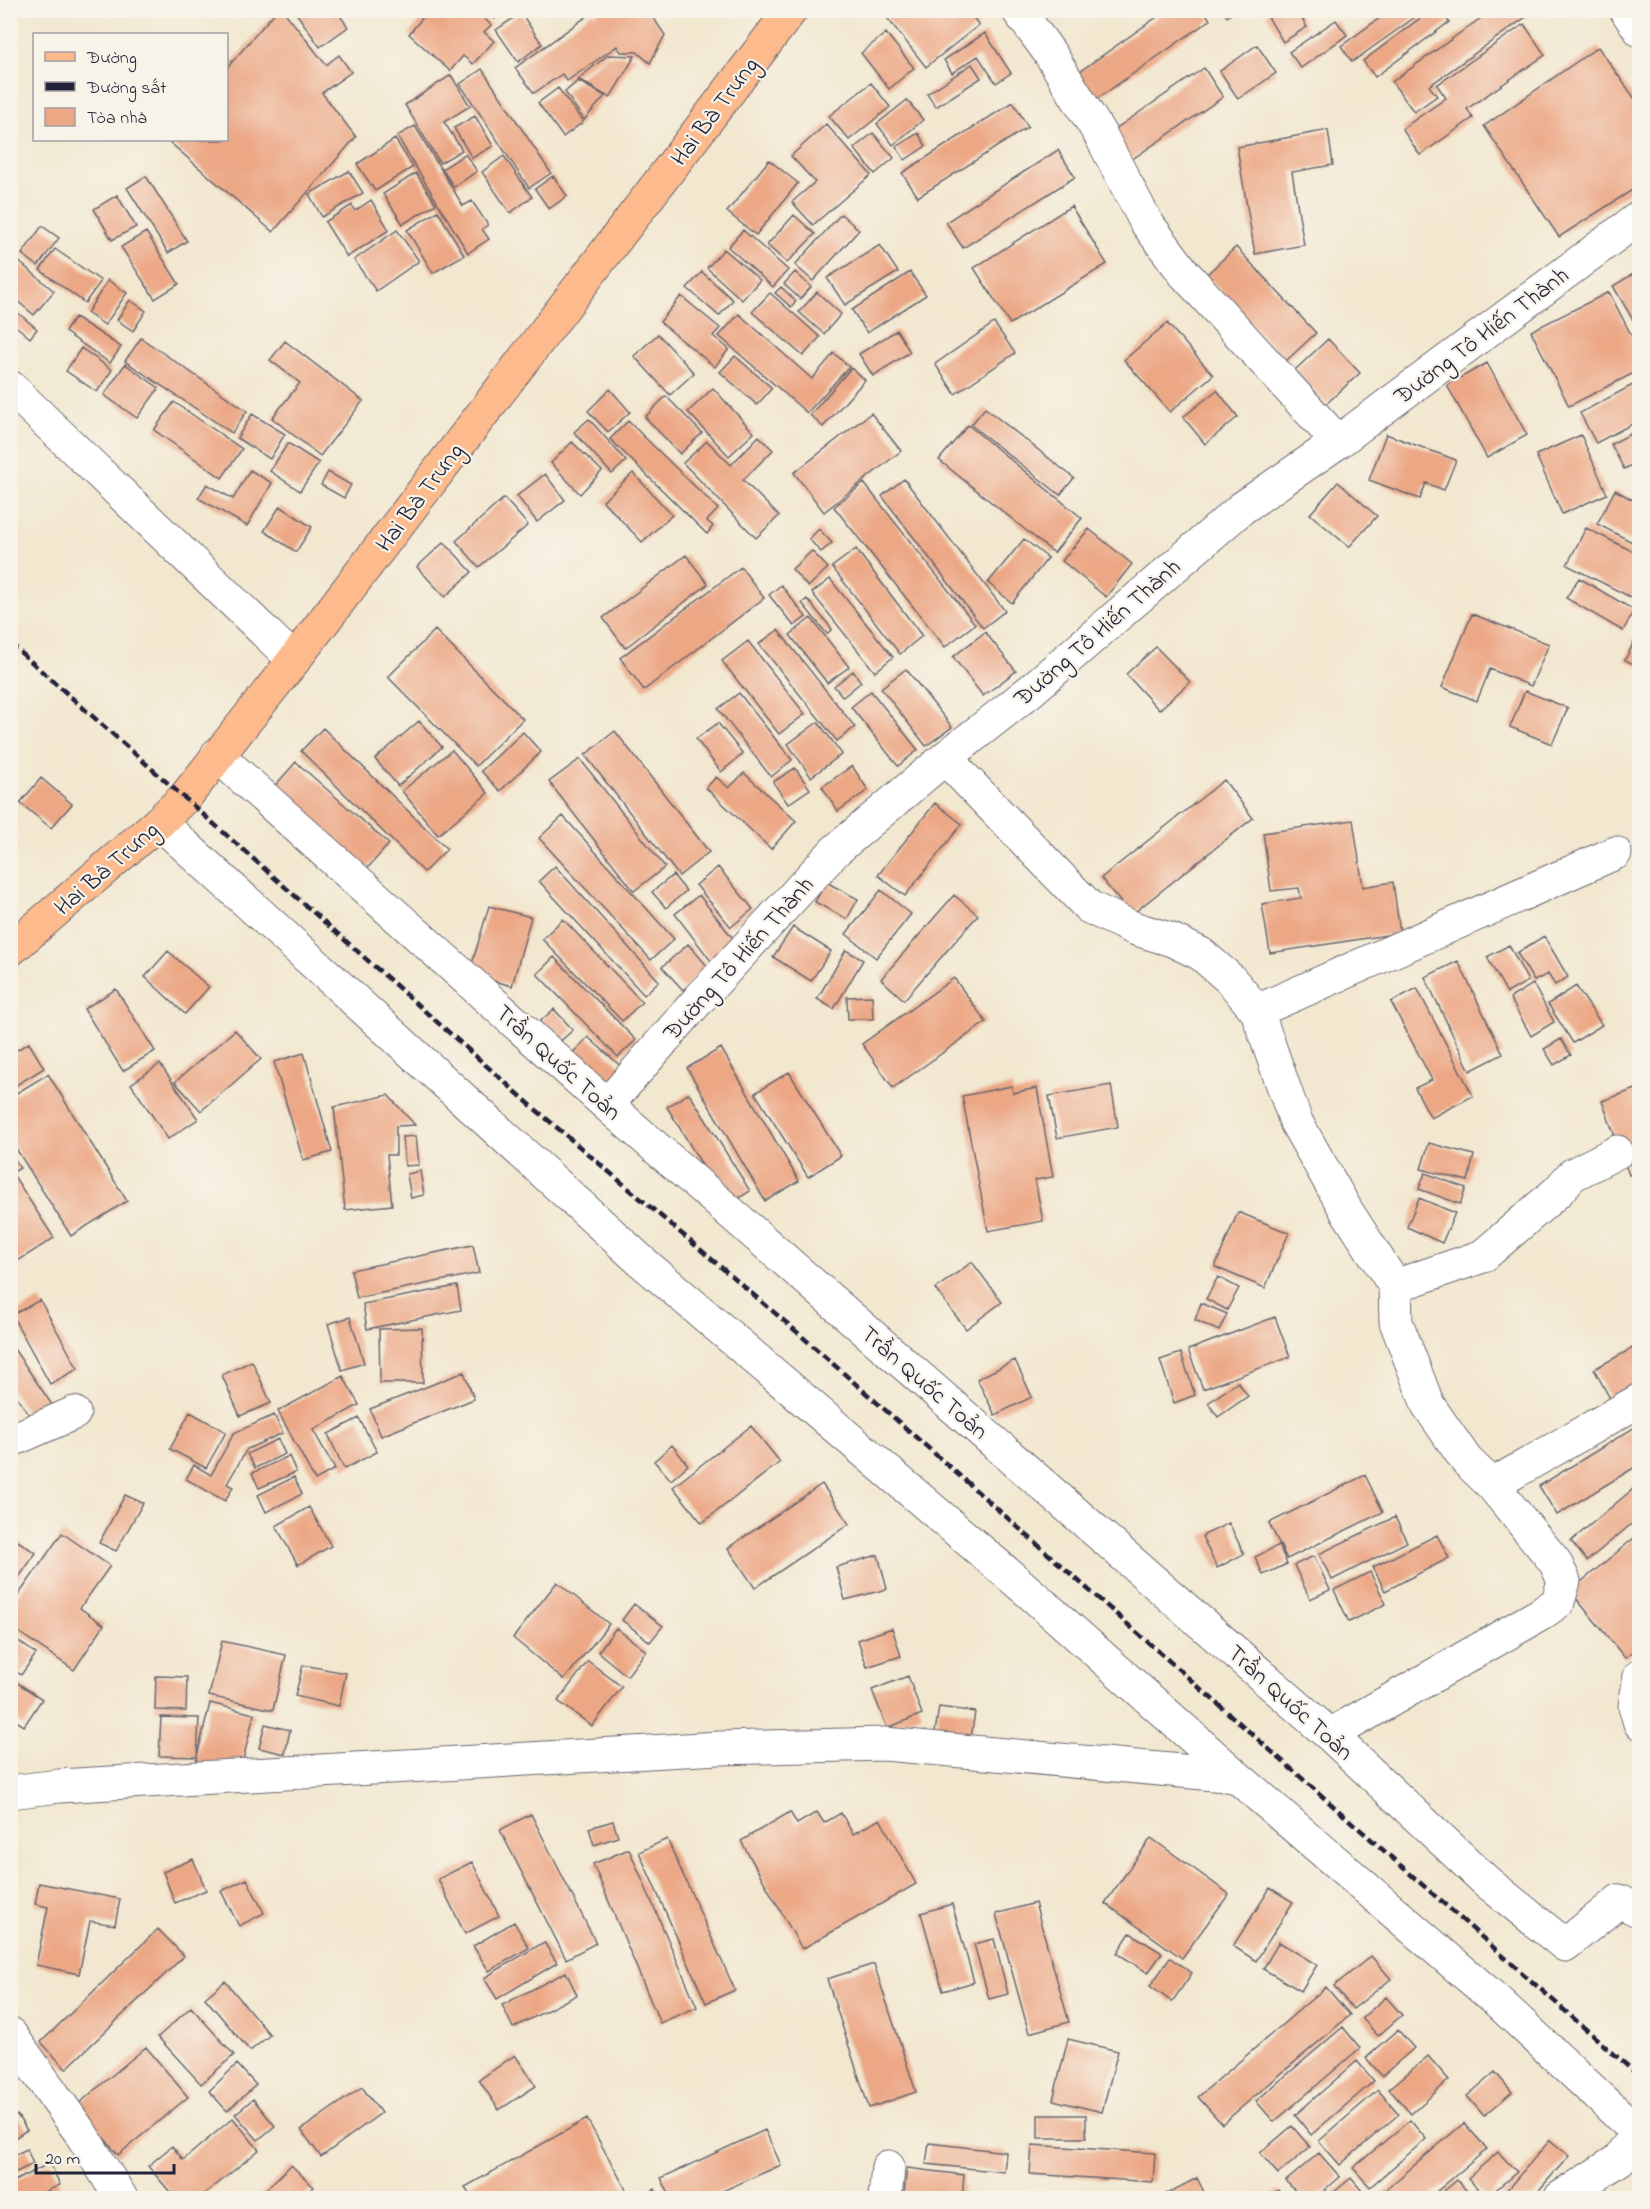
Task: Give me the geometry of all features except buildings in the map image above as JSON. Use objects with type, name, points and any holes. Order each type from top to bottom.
[{"type":"main road","name":"Hai Bà Trưng","points":[[10,950],[186,796],[294,660],[791,10]]},
{"type":"street","points":[[1018,10],[1049,52],[1101,136],[1152,230],[1184,273],[1338,442]]},
{"type":"street","points":[[1626,10],[1640,30]]},
{"type":"street","name":"Đường Tô Hiến Thành","points":[[607,1105],[700,998],[836,851],[945,758],[1029,692],[1242,508],[1338,442],[1640,217]]},
{"type":"street","points":[[10,387],[294,660]]},
{"type":"street","name":"Trần Quốc Toản","points":[[217,755],[607,1105],[1330,1735],[1487,1882],[1565,1945],[1619,1900],[1640,1911]]},
{"type":"street","points":[[945,758],[1089,907],[1201,954],[1230,980],[1257,1011],[1296,1122],[1346,1210],[1395,1286],[1396,1322],[1428,1405],[1466,1460],[1492,1485],[1555,1562],[1564,1581],[1558,1602],[1330,1735]]},
{"type":"street","points":[[159,822],[640,1260],[1029,1592],[1236,1776],[1497,2001],[1638,2133],[1620,2159],[1560,2199]]},
{"type":"street","points":[[1257,1011],[1615,853]]},
{"type":"street","points":[[1395,1286],[1483,1256],[1557,1192],[1572,1175],[1617,1152]]},
{"type":"street","points":[[1492,1485],[1640,1400]]},
{"type":"street","points":[[10,1441],[74,1413]]},
{"type":"street","points":[[1640,1676],[1635,1706],[1640,1723]]},
{"type":"street","points":[[10,1792],[59,1786],[719,1748],[885,1744],[1236,1776]]},
{"type":"street","points":[[10,2034],[80,2132],[120,2199]]},
{"type":"railway","points":[[10,643],[534,1108],[789,1325],[1640,2077]]}]
